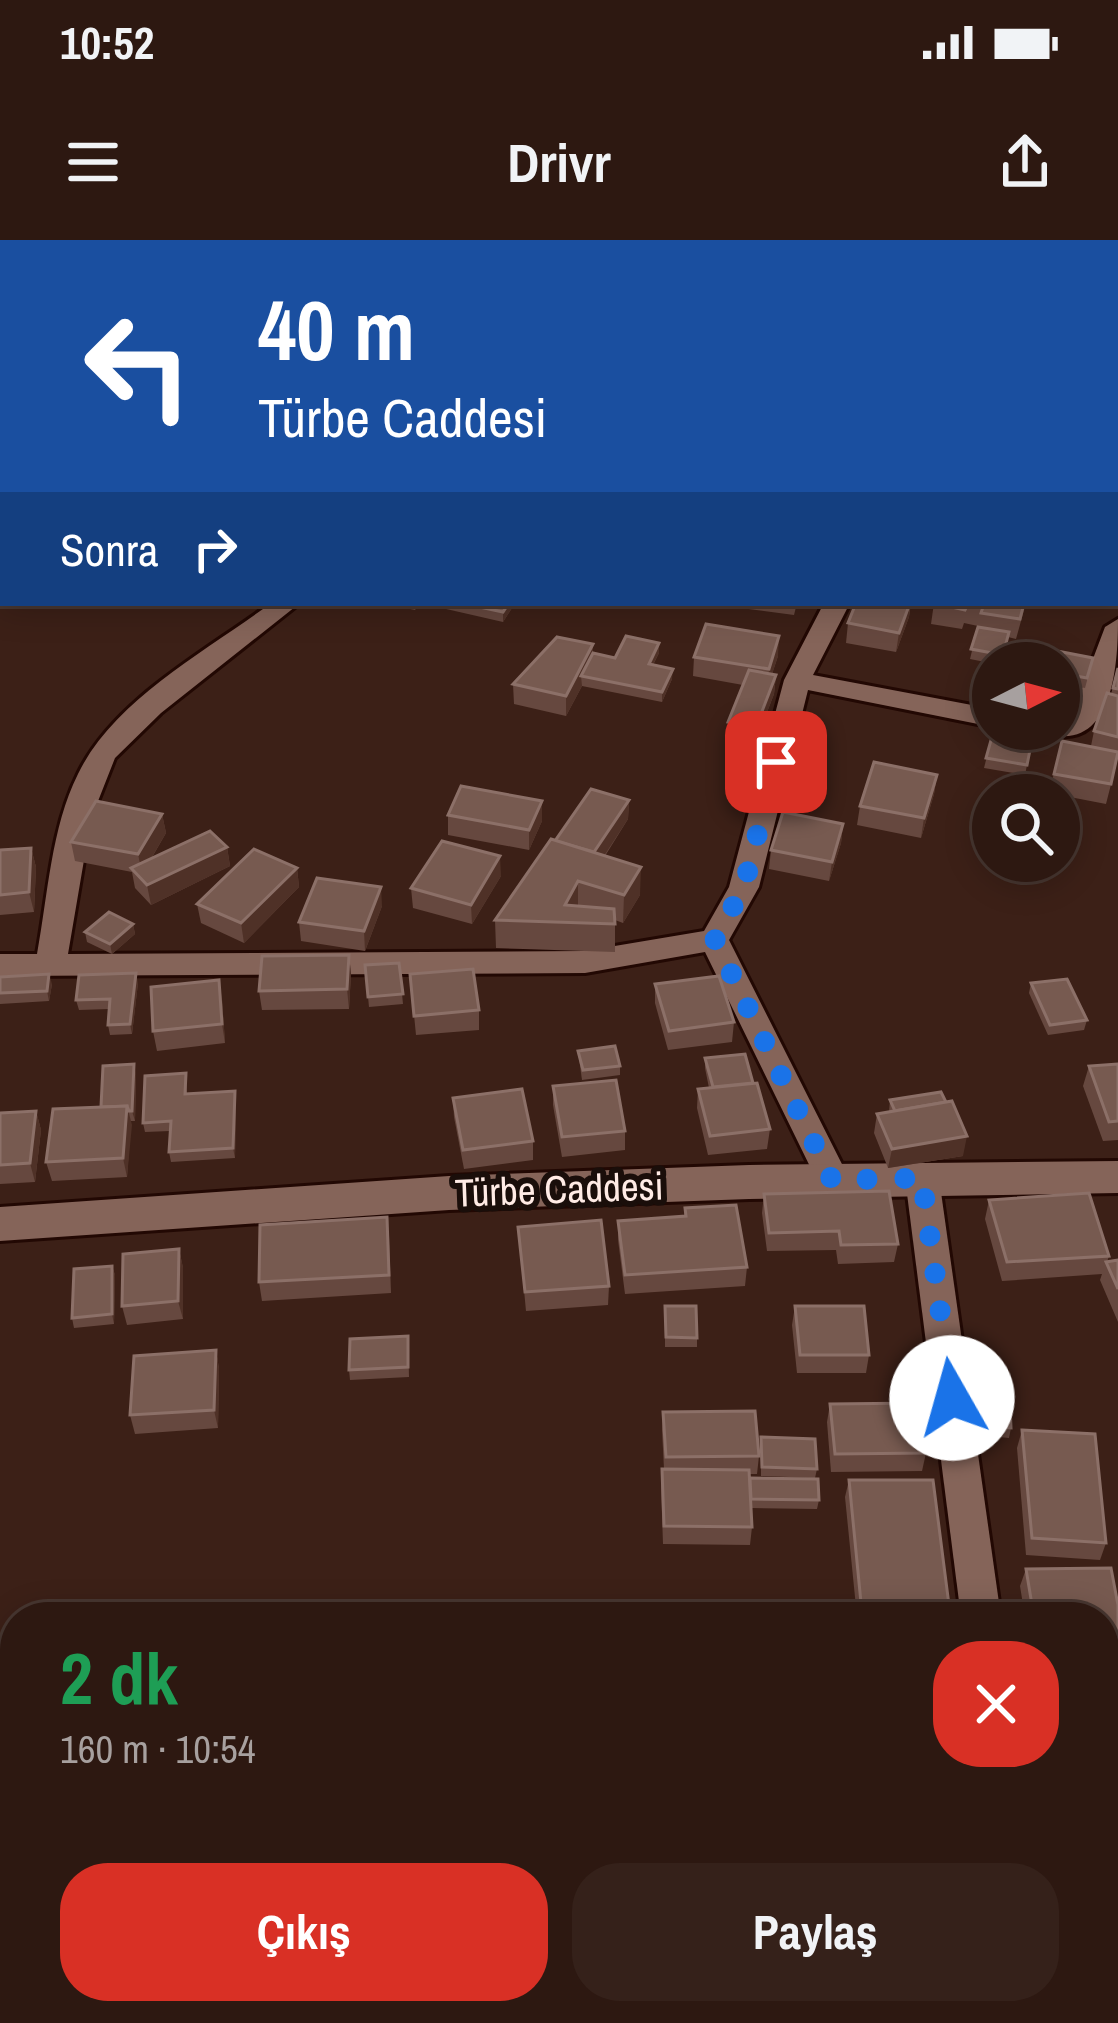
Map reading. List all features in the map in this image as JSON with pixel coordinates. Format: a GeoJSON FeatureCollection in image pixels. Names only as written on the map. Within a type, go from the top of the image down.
{"type":"FeatureCollection","features":[{"type":"Feature","properties":{"kind":"street"},"geometry":{"type":"LineString","coordinates":[[51,964],[78,817],[94,769],[128,728],[283,606]]}},
{"type":"Feature","properties":{"kind":"street"},"geometry":{"type":"LineString","coordinates":[[715,940],[744,886],[797,680],[835,606]]}},
{"type":"Feature","properties":{"kind":"street"},"geometry":{"type":"LineString","coordinates":[[1080,724],[1100,686],[1118,627]]}},
{"type":"Feature","properties":{"kind":"street"},"geometry":{"type":"LineString","coordinates":[[797,680],[972,714]]}},
{"type":"Feature","properties":{"kind":"street"},"geometry":{"type":"LineString","coordinates":[[0,965],[585,962],[715,940]]}},
{"type":"Feature","properties":{"kind":"street"},"geometry":{"type":"LineString","coordinates":[[715,940],[832,1180]]}},
{"type":"Feature","properties":{"kind":"street","name":"Türbe Caddesi"},"geometry":{"type":"LineString","coordinates":[[0,1224],[449,1193],[832,1180],[1118,1177]]}},
{"type":"Feature","properties":{"kind":"street"},"geometry":{"type":"LineString","coordinates":[[922,1178],[979,1602]]}},
{"type":"Feature","properties":{"kind":"building"},"geometry":{"type":"Polygon","coordinates":[[[475,606],[507,606],[503,612],[475,606]]]}},
{"type":"Feature","properties":{"kind":"building"},"geometry":{"type":"Polygon","coordinates":[[[855,606],[909,606],[899,633],[848,623],[855,606]]]}},
{"type":"Feature","properties":{"kind":"building"},"geometry":{"type":"Polygon","coordinates":[[[978,606],[1023,606],[1020,619],[981,613],[983,607],[978,606]]]}},
{"type":"Feature","properties":{"kind":"building"},"geometry":{"type":"Polygon","coordinates":[[[706,624],[779,636],[769,669],[694,657],[706,624]]]}},
{"type":"Feature","properties":{"kind":"building"},"geometry":{"type":"Polygon","coordinates":[[[978,627],[1009,632],[1006,642],[973,642],[978,627]]]}},
{"type":"Feature","properties":{"kind":"building"},"geometry":{"type":"Polygon","coordinates":[[[626,636],[659,643],[649,664],[673,669],[662,692],[581,676],[593,653],[615,658],[626,636]]]}},
{"type":"Feature","properties":{"kind":"building"},"geometry":{"type":"Polygon","coordinates":[[[557,637],[593,644],[566,696],[513,684],[557,637]]]}},
{"type":"Feature","properties":{"kind":"building"},"geometry":{"type":"Polygon","coordinates":[[[1080,655],[1093,658],[1087,678],[1080,677],[1080,655]]]}},
{"type":"Feature","properties":{"kind":"building"},"geometry":{"type":"Polygon","coordinates":[[[749,670],[776,675],[756,727],[728,722],[749,670]]]}},
{"type":"Feature","properties":{"kind":"building"},"geometry":{"type":"Polygon","coordinates":[[[1107,693],[1118,696],[1118,737],[1094,731],[1107,693]]]}},
{"type":"Feature","properties":{"kind":"building"},"geometry":{"type":"Polygon","coordinates":[[[1080,745],[1118,752],[1111,784],[1080,779],[1080,774],[1054,774],[1060,750],[1080,750],[1080,745]]]}},
{"type":"Feature","properties":{"kind":"building"},"geometry":{"type":"Polygon","coordinates":[[[988,750],[1030,750],[1027,765],[986,758],[988,750]]]}},
{"type":"Feature","properties":{"kind":"building"},"geometry":{"type":"Polygon","coordinates":[[[874,762],[937,775],[924,818],[860,806],[874,762]]]}},
{"type":"Feature","properties":{"kind":"building"},"geometry":{"type":"Polygon","coordinates":[[[461,786],[542,801],[529,830],[448,815],[461,786]]]}},
{"type":"Feature","properties":{"kind":"building"},"geometry":{"type":"Polygon","coordinates":[[[591,789],[629,800],[594,852],[555,841],[591,789]]]}},
{"type":"Feature","properties":{"kind":"building"},"geometry":{"type":"Polygon","coordinates":[[[96,801],[162,814],[138,854],[71,842],[96,801]]]}},
{"type":"Feature","properties":{"kind":"building"},"geometry":{"type":"Polygon","coordinates":[[[783,812],[843,824],[832,862],[771,850],[783,812]]]}},
{"type":"Feature","properties":{"kind":"building"},"geometry":{"type":"Polygon","coordinates":[[[210,831],[227,847],[147,885],[131,868],[210,831]]]}},
{"type":"Feature","properties":{"kind":"building"},"geometry":{"type":"Polygon","coordinates":[[[551,839],[641,867],[624,895],[578,881],[565,905],[614,909],[615,924],[495,920],[551,839]]]}},
{"type":"Feature","properties":{"kind":"building"},"geometry":{"type":"Polygon","coordinates":[[[442,841],[500,856],[471,905],[411,888],[442,841]]]}},
{"type":"Feature","properties":{"kind":"building"},"geometry":{"type":"Polygon","coordinates":[[[31,848],[29,892],[0,895],[0,850],[31,848]]]}},
{"type":"Feature","properties":{"kind":"building"},"geometry":{"type":"Polygon","coordinates":[[[254,849],[297,868],[241,923],[197,904],[254,849]]]}},
{"type":"Feature","properties":{"kind":"building"},"geometry":{"type":"Polygon","coordinates":[[[317,878],[381,887],[364,931],[299,922],[317,878]]]}},
{"type":"Feature","properties":{"kind":"building"},"geometry":{"type":"Polygon","coordinates":[[[109,912],[133,924],[110,944],[85,932],[109,912]]]}},
{"type":"Feature","properties":{"kind":"building"},"geometry":{"type":"Polygon","coordinates":[[[349,955],[347,989],[259,991],[262,956],[349,955]]]}},
{"type":"Feature","properties":{"kind":"building"},"geometry":{"type":"Polygon","coordinates":[[[399,963],[403,994],[368,997],[365,965],[399,963]]]}},
{"type":"Feature","properties":{"kind":"building"},"geometry":{"type":"Polygon","coordinates":[[[473,969],[479,1010],[414,1016],[410,974],[473,969]]]}},
{"type":"Feature","properties":{"kind":"building"},"geometry":{"type":"Polygon","coordinates":[[[136,973],[130,1024],[108,1025],[110,999],[76,1000],[79,975],[136,973]]]}},
{"type":"Feature","properties":{"kind":"building"},"geometry":{"type":"Polygon","coordinates":[[[49,974],[47,991],[0,993],[0,977],[49,974]]]}},
{"type":"Feature","properties":{"kind":"building"},"geometry":{"type":"Polygon","coordinates":[[[719,976],[734,1022],[669,1031],[655,984],[719,976]]]}},
{"type":"Feature","properties":{"kind":"building"},"geometry":{"type":"Polygon","coordinates":[[[1067,979],[1087,1020],[1050,1025],[1031,983],[1067,979]]]}},
{"type":"Feature","properties":{"kind":"building"},"geometry":{"type":"Polygon","coordinates":[[[219,980],[222,1024],[153,1031],[151,987],[219,980]]]}},
{"type":"Feature","properties":{"kind":"building"},"geometry":{"type":"Polygon","coordinates":[[[615,1046],[620,1066],[583,1070],[578,1051],[615,1046]]]}},
{"type":"Feature","properties":{"kind":"building"},"geometry":{"type":"Polygon","coordinates":[[[745,1054],[753,1083],[713,1087],[705,1058],[745,1054]]]}},
{"type":"Feature","properties":{"kind":"building"},"geometry":{"type":"Polygon","coordinates":[[[134,1064],[132,1111],[127,1106],[101,1107],[103,1066],[134,1064]]]}},
{"type":"Feature","properties":{"kind":"building"},"geometry":{"type":"Polygon","coordinates":[[[1118,1064],[1118,1121],[1109,1122],[1089,1066],[1118,1064]]]}},
{"type":"Feature","properties":{"kind":"building"},"geometry":{"type":"Polygon","coordinates":[[[186,1073],[185,1094],[235,1091],[233,1148],[169,1152],[171,1121],[143,1123],[145,1076],[186,1073]]]}},
{"type":"Feature","properties":{"kind":"building"},"geometry":{"type":"Polygon","coordinates":[[[616,1080],[625,1131],[562,1137],[553,1086],[616,1080]]]}},
{"type":"Feature","properties":{"kind":"building"},"geometry":{"type":"Polygon","coordinates":[[[757,1083],[770,1129],[710,1136],[698,1089],[757,1083]]]}},
{"type":"Feature","properties":{"kind":"building"},"geometry":{"type":"Polygon","coordinates":[[[522,1089],[533,1141],[463,1150],[453,1098],[522,1089]]]}},
{"type":"Feature","properties":{"kind":"building"},"geometry":{"type":"Polygon","coordinates":[[[941,1092],[946,1102],[895,1111],[890,1100],[941,1092]]]}},
{"type":"Feature","properties":{"kind":"building"},"geometry":{"type":"Polygon","coordinates":[[[952,1101],[967,1136],[892,1149],[877,1114],[952,1101]]]}},
{"type":"Feature","properties":{"kind":"building"},"geometry":{"type":"Polygon","coordinates":[[[127,1106],[123,1158],[46,1162],[53,1109],[127,1106]]]}},
{"type":"Feature","properties":{"kind":"building"},"geometry":{"type":"Polygon","coordinates":[[[36,1111],[30,1163],[0,1165],[0,1113],[36,1111]]]}},
{"type":"Feature","properties":{"kind":"building"},"geometry":{"type":"Polygon","coordinates":[[[889,1191],[898,1244],[841,1245],[839,1231],[769,1233],[764,1194],[889,1191]]]}},
{"type":"Feature","properties":{"kind":"building"},"geometry":{"type":"Polygon","coordinates":[[[1089,1193],[1109,1256],[1007,1262],[989,1200],[1089,1193]]]}},
{"type":"Feature","properties":{"kind":"building"},"geometry":{"type":"Polygon","coordinates":[[[736,1205],[747,1267],[625,1275],[618,1221],[686,1216],[685,1208],[736,1205]]]}},
{"type":"Feature","properties":{"kind":"building"},"geometry":{"type":"Polygon","coordinates":[[[387,1217],[389,1275],[259,1282],[260,1225],[387,1217]]]}},
{"type":"Feature","properties":{"kind":"building"},"geometry":{"type":"Polygon","coordinates":[[[601,1220],[609,1286],[525,1292],[518,1227],[601,1220]]]}},
{"type":"Feature","properties":{"kind":"building"},"geometry":{"type":"Polygon","coordinates":[[[179,1249],[178,1301],[122,1306],[123,1254],[179,1249]]]}},
{"type":"Feature","properties":{"kind":"building"},"geometry":{"type":"Polygon","coordinates":[[[1118,1260],[1118,1289],[1106,1262],[1118,1260]]]}},
{"type":"Feature","properties":{"kind":"building"},"geometry":{"type":"Polygon","coordinates":[[[112,1266],[112,1314],[72,1318],[74,1269],[112,1266]]]}},
{"type":"Feature","properties":{"kind":"building"},"geometry":{"type":"Polygon","coordinates":[[[665,1306],[696,1306],[697,1338],[666,1337],[665,1306]]]}},
{"type":"Feature","properties":{"kind":"building"},"geometry":{"type":"Polygon","coordinates":[[[795,1306],[864,1306],[869,1355],[800,1355],[795,1306]]]}},
{"type":"Feature","properties":{"kind":"building"},"geometry":{"type":"Polygon","coordinates":[[[408,1336],[408,1367],[349,1370],[350,1339],[408,1336]]]}},
{"type":"Feature","properties":{"kind":"building"},"geometry":{"type":"Polygon","coordinates":[[[216,1350],[214,1410],[130,1415],[134,1356],[216,1350]]]}},
{"type":"Feature","properties":{"kind":"building"},"geometry":{"type":"Polygon","coordinates":[[[979,1401],[1010,1403],[1011,1428],[981,1426],[979,1401]]]}},
{"type":"Feature","properties":{"kind":"building"},"geometry":{"type":"Polygon","coordinates":[[[920,1403],[926,1453],[835,1454],[830,1404],[920,1403]]]}},
{"type":"Feature","properties":{"kind":"building"},"geometry":{"type":"Polygon","coordinates":[[[755,1411],[759,1456],[666,1457],[663,1412],[755,1411]]]}},
{"type":"Feature","properties":{"kind":"building"},"geometry":{"type":"Polygon","coordinates":[[[1022,1430],[1095,1434],[1106,1543],[1032,1538],[1022,1430]]]}},
{"type":"Feature","properties":{"kind":"building"},"geometry":{"type":"Polygon","coordinates":[[[761,1437],[815,1439],[817,1469],[762,1467],[761,1437]]]}},
{"type":"Feature","properties":{"kind":"building"},"geometry":{"type":"Polygon","coordinates":[[[662,1469],[749,1470],[752,1527],[664,1526],[662,1469]]]}},
{"type":"Feature","properties":{"kind":"building"},"geometry":{"type":"Polygon","coordinates":[[[750,1478],[818,1479],[819,1500],[751,1499],[750,1478]]]}},
{"type":"Feature","properties":{"kind":"building"},"geometry":{"type":"Polygon","coordinates":[[[849,1480],[933,1480],[949,1602],[861,1602],[849,1480]]]}},
{"type":"Feature","properties":{"kind":"building"},"geometry":{"type":"Polygon","coordinates":[[[1111,1568],[1117,1602],[1032,1602],[1026,1569],[1111,1568]]]}},
{"type":"Feature","properties":{"kind":"route"},"geometry":{"type":"LineString","coordinates":[[776,762],[744,886],[715,940],[832,1180],[922,1178],[952,1398]]}}]}
